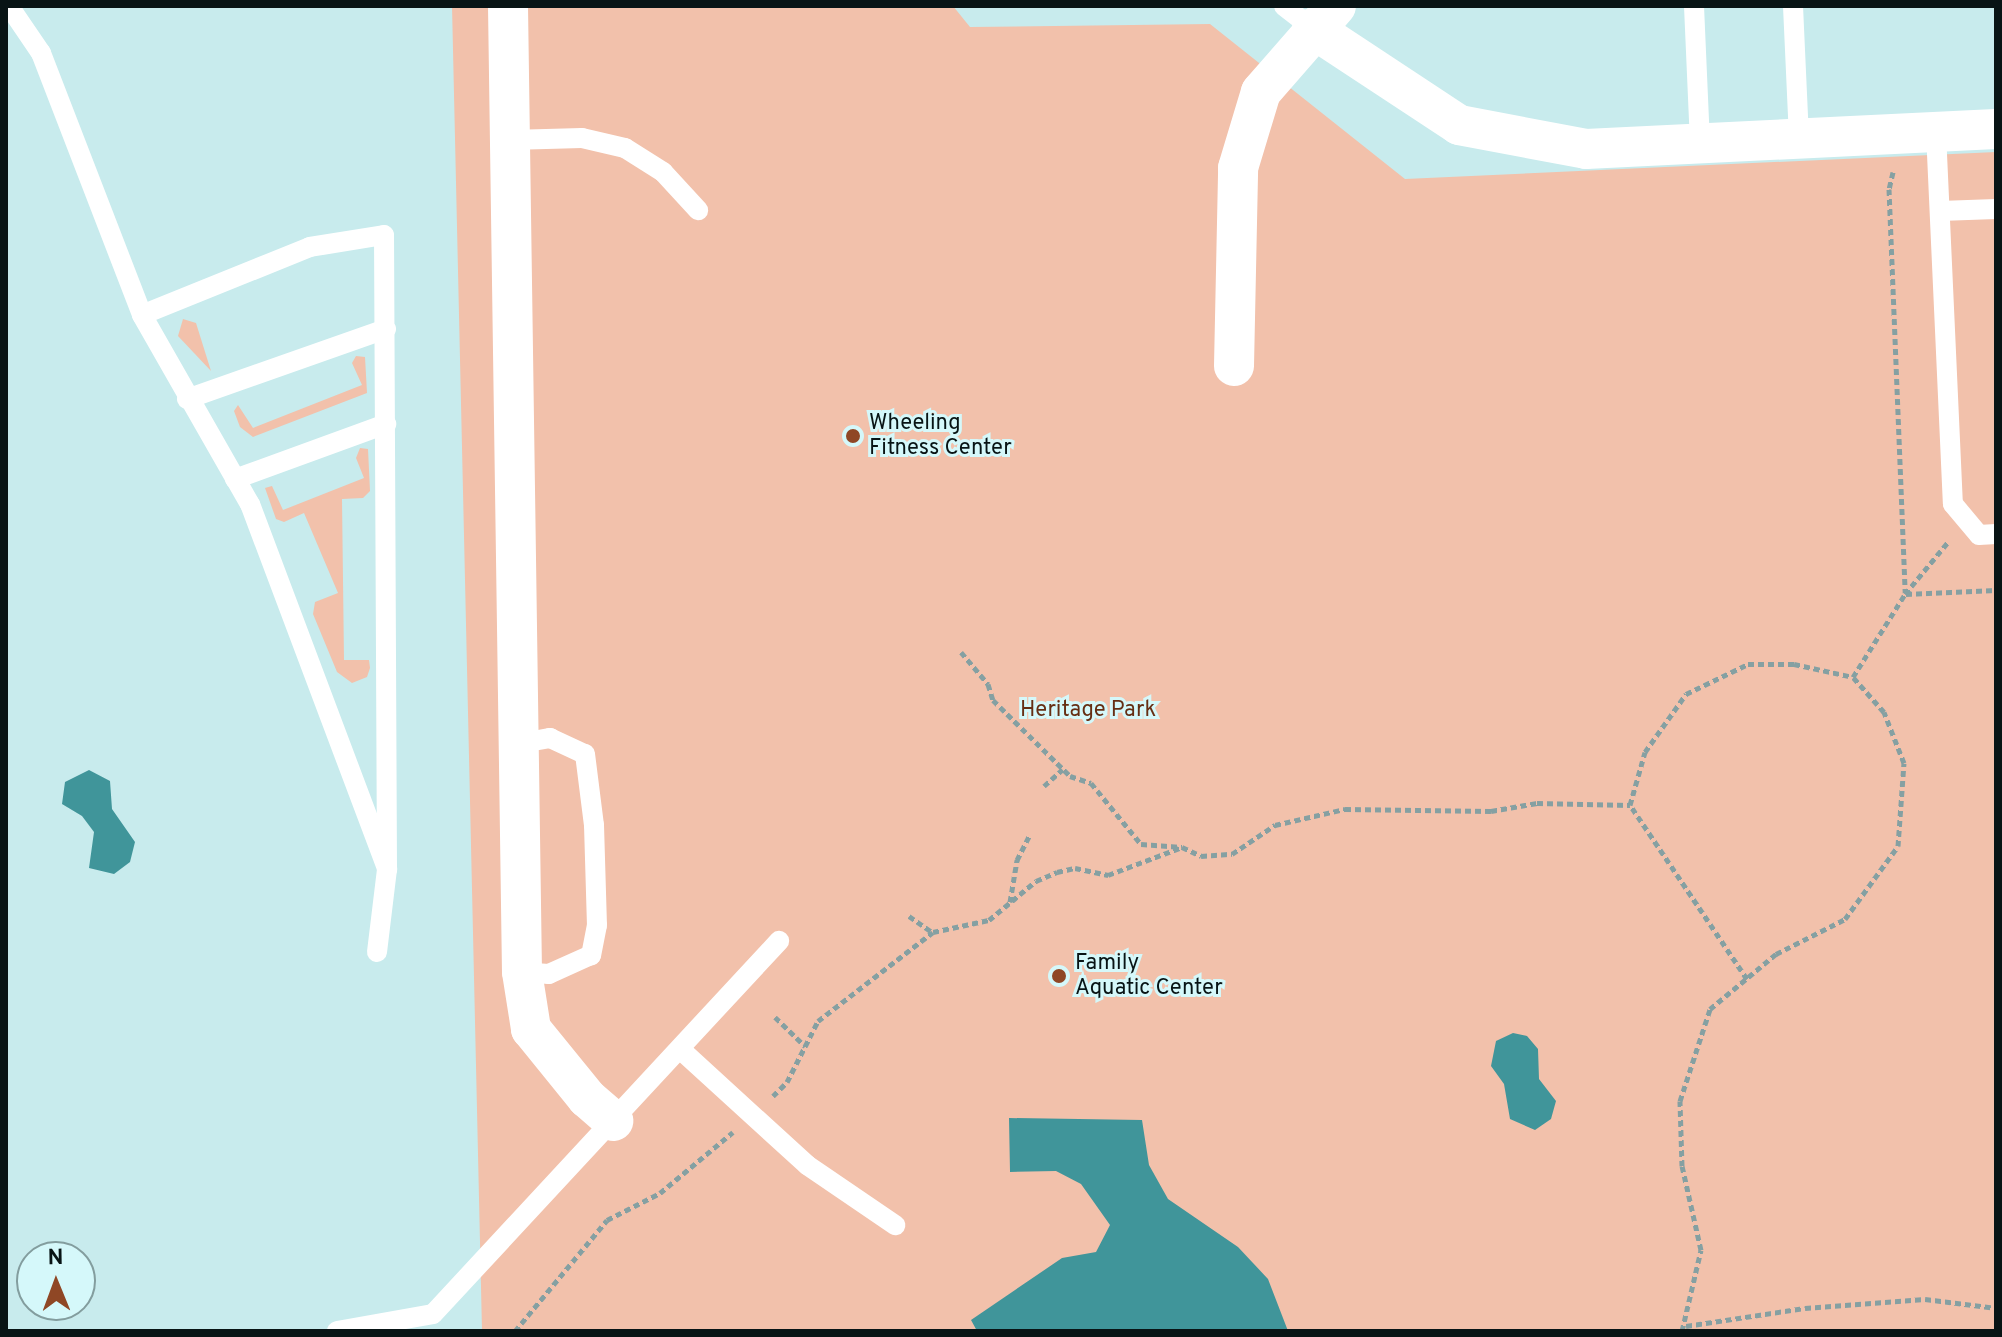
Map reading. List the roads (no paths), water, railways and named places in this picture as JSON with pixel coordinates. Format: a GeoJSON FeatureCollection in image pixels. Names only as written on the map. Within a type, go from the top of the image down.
{"type":"FeatureCollection","features":[{"type":"Feature","properties":{"kind":"street"},"geometry":{"type":"LineString","coordinates":[[508,6],[516,744],[522,972],[531,1029],[587,1098],[613,1121]]}},
{"type":"Feature","properties":{"kind":"street"},"geometry":{"type":"LineString","coordinates":[[1234,366],[1238,168],[1261,92],[1310,13],[1459,125],[1586,149],[1996,129]]}},
{"type":"Feature","properties":{"kind":"lane"},"geometry":{"type":"LineString","coordinates":[[1694,6],[1700,143]]}},
{"type":"Feature","properties":{"kind":"lane"},"geometry":{"type":"LineString","coordinates":[[1793,6],[1799,138]]}},
{"type":"Feature","properties":{"kind":"lane"},"geometry":{"type":"LineString","coordinates":[[13,8],[41,53],[142,315],[187,399],[250,504],[387,869]]}},
{"type":"Feature","properties":{"kind":"lane"},"geometry":{"type":"LineString","coordinates":[[1936,132],[1953,504],[1979,535],[1996,534]]}},
{"type":"Feature","properties":{"kind":"lane"},"geometry":{"type":"LineString","coordinates":[[510,140],[582,138],[625,148],[663,172],[698,210]]}},
{"type":"Feature","properties":{"kind":"lane"},"geometry":{"type":"LineString","coordinates":[[1940,211],[1996,209]]}},
{"type":"Feature","properties":{"kind":"lane"},"geometry":{"type":"LineString","coordinates":[[142,315],[310,247],[384,235],[387,869],[377,952]]}},
{"type":"Feature","properties":{"kind":"lane"},"geometry":{"type":"LineString","coordinates":[[187,399],[386,329]]}},
{"type":"Feature","properties":{"kind":"lane"},"geometry":{"type":"LineString","coordinates":[[235,479],[386,424]]}},
{"type":"Feature","properties":{"kind":"lane"},"geometry":{"type":"LineString","coordinates":[[516,744],[550,738],[585,754],[594,825],[597,925],[591,955],[549,974],[522,972]]}},
{"type":"Feature","properties":{"kind":"lane"},"geometry":{"type":"LineString","coordinates":[[337,1331],[433,1314],[779,941]]}},
{"type":"Feature","properties":{"kind":"lane"},"geometry":{"type":"LineString","coordinates":[[680,1049],[807,1165],[895,1225]]}},
{"type":"Feature","properties":{"kind":"water"},"geometry":{"type":"Polygon","coordinates":[[[89,770],[110,781],[112,809],[135,842],[130,862],[114,874],[89,868],[94,832],[82,816],[62,804],[65,782],[89,770]]]}},
{"type":"Feature","properties":{"kind":"water"},"geometry":{"type":"Polygon","coordinates":[[[1513,1033],[1527,1036],[1538,1049],[1539,1079],[1556,1101],[1551,1119],[1535,1130],[1510,1119],[1504,1084],[1491,1066],[1496,1041],[1513,1033]]]}},
{"type":"Feature","properties":{"kind":"water"},"geometry":{"type":"Polygon","coordinates":[[[1009,1118],[1142,1120],[1149,1165],[1168,1199],[1238,1247],[1268,1279],[1288,1331],[977,1331],[971,1320],[1062,1258],[1096,1252],[1110,1225],[1081,1184],[1056,1171],[1010,1172],[1009,1118]]]}},
{"type":"Feature","properties":{"kind":"place","name":"Wheeling Fitness Center"},"geometry":{"type":"Point","coordinates":[853,436]}},
{"type":"Feature","properties":{"kind":"place","name":"Family Aquatic Center"},"geometry":{"type":"Point","coordinates":[1059,976]}},
{"type":"Feature","properties":{"kind":"park label","name":"Heritage Park"},"geometry":{"type":"Point","coordinates":[1088,711]}}]}
